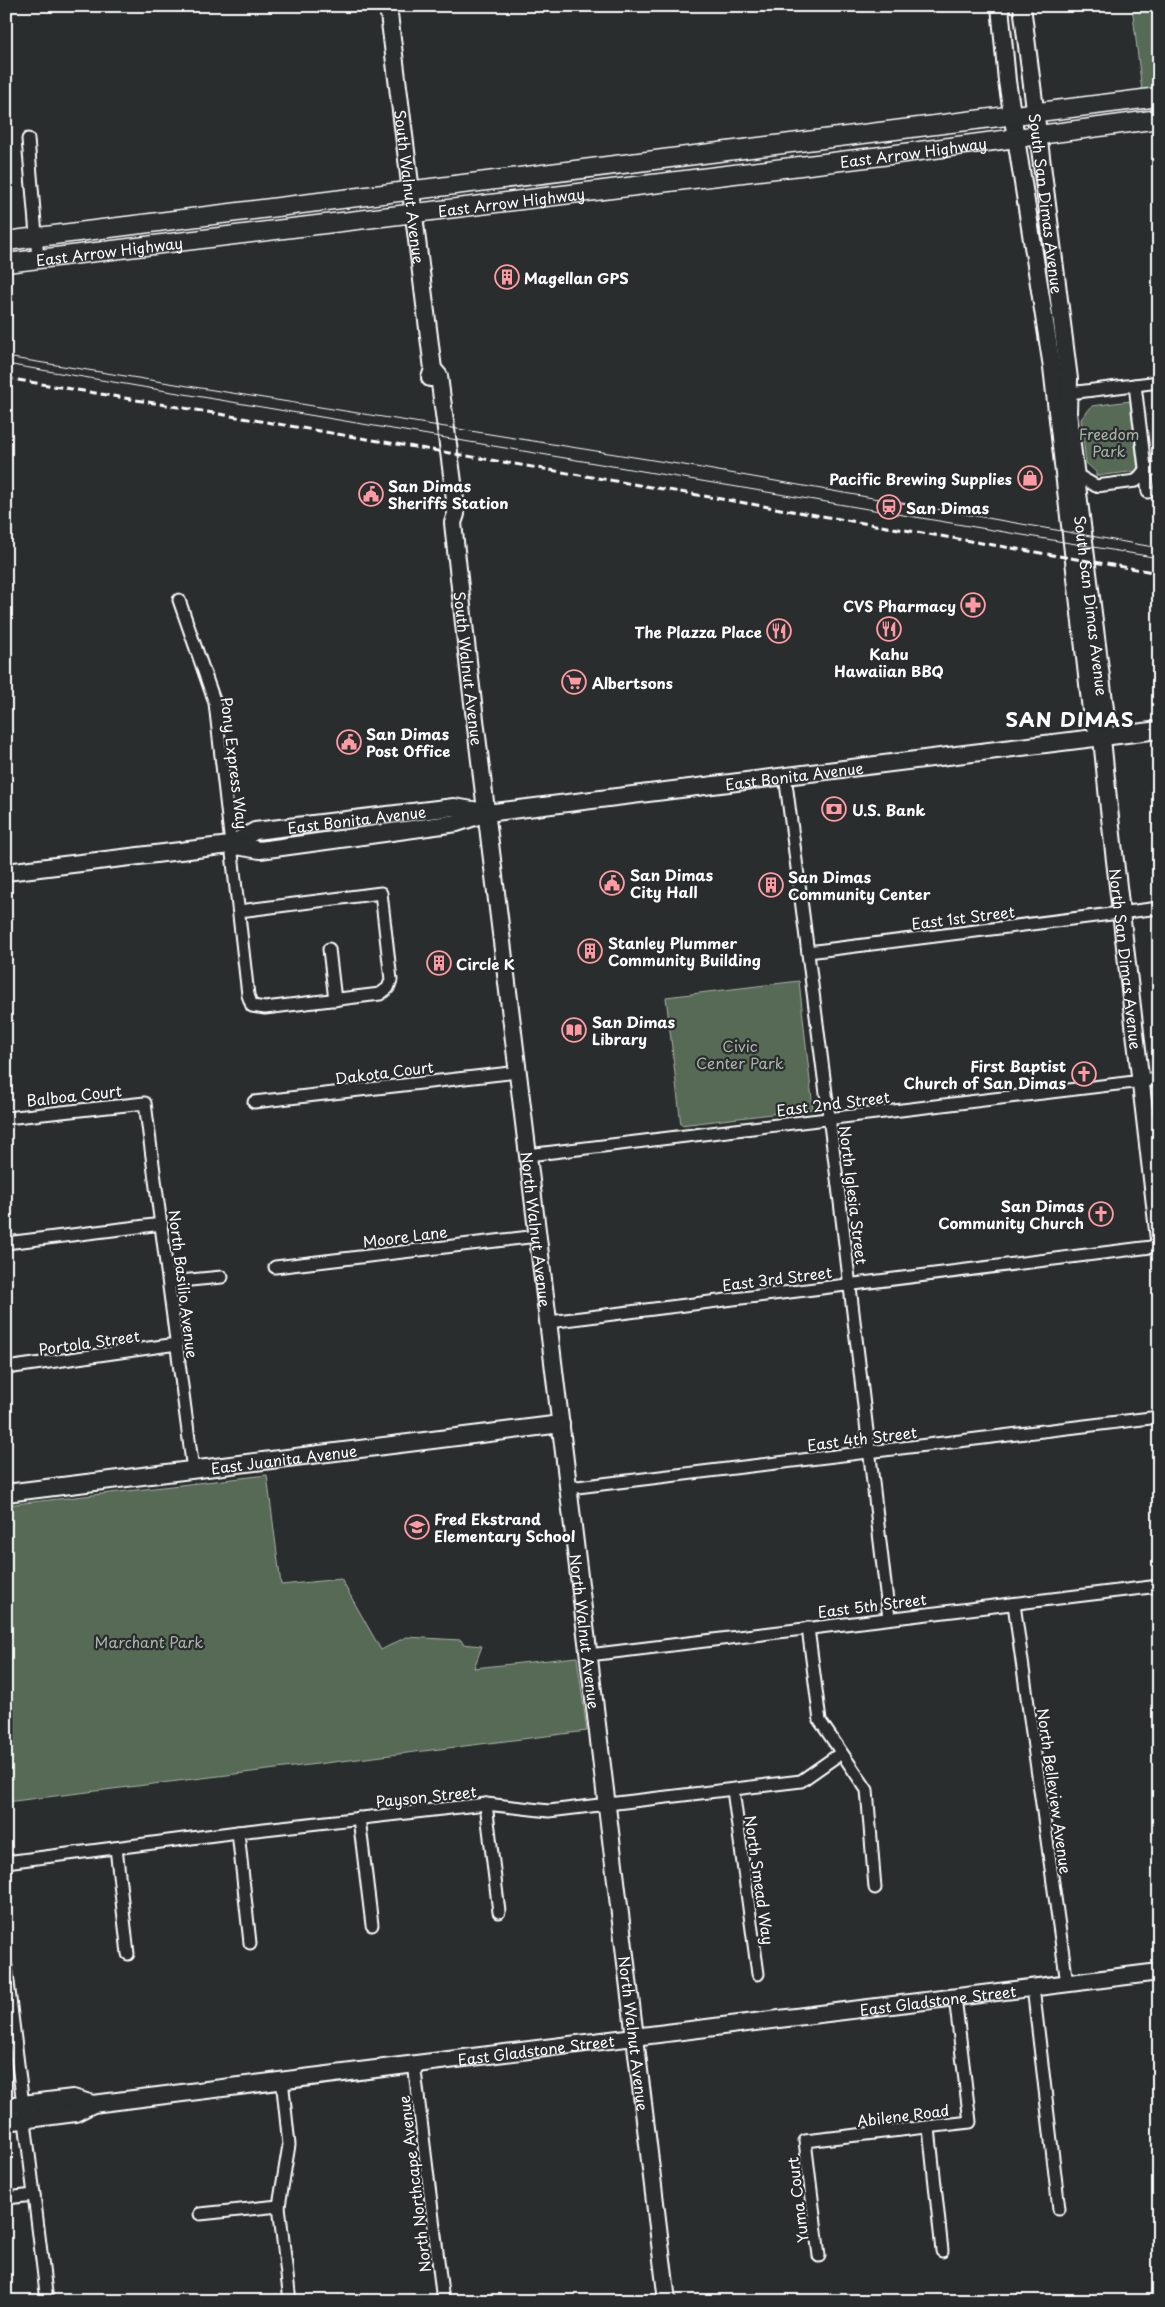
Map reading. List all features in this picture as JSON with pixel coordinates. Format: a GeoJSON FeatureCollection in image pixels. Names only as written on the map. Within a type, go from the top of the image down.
{"type":"FeatureCollection","features":[{"type":"Feature","properties":{"kind":"main road","name":"East Arrow Highway"},"geometry":{"type":"LineString","coordinates":[[6,240],[1159,97]]}},
{"type":"Feature","properties":{"kind":"main road","name":"East Arrow Highway"},"geometry":{"type":"LineString","coordinates":[[6,263],[413,215],[502,201],[882,156],[1159,119]]}},
{"type":"Feature","properties":{"kind":"street","name":"South Walnut Avenue"},"geometry":{"type":"LineString","coordinates":[[388,6],[409,191],[433,369],[430,378],[446,515],[453,523],[487,813]]}},
{"type":"Feature","properties":{"kind":"street","name":"South San Dimas Avenue"},"geometry":{"type":"LineString","coordinates":[[1000,6],[1012,115],[1052,367],[1068,413],[1106,717],[1102,738]]}},
{"type":"Feature","properties":{"kind":"street","name":"South San Dimas Avenue"},"geometry":{"type":"LineString","coordinates":[[1022,6],[1069,379],[1062,394],[1092,719],[1102,738]]}},
{"type":"Feature","properties":{"kind":"street"},"geometry":{"type":"LineString","coordinates":[[28,139],[38,259]]}},
{"type":"Feature","properties":{"kind":"street"},"geometry":{"type":"LineString","coordinates":[[1062,394],[1159,382]]}},
{"type":"Feature","properties":{"kind":"street"},"geometry":{"type":"LineString","coordinates":[[1135,385],[1148,492]]}},
{"type":"Feature","properties":{"kind":"street"},"geometry":{"type":"LineString","coordinates":[[1076,475],[1096,486],[1136,480],[1145,470],[1159,468]]}},
{"type":"Feature","properties":{"kind":"street","name":"Pony Express Way"},"geometry":{"type":"LineString","coordinates":[[179,600],[215,702],[248,995],[252,1006],[265,1008],[335,1000]]}},
{"type":"Feature","properties":{"kind":"street","name":"East Bonita Avenue"},"geometry":{"type":"LineString","coordinates":[[6,872],[230,845],[260,850],[456,823],[487,813],[1159,730]]}},
{"type":"Feature","properties":{"kind":"street","name":"North San Dimas Avenue"},"geometry":{"type":"LineString","coordinates":[[1102,738],[1159,1239]]}},
{"type":"Feature","properties":{"kind":"street","name":"North Iglesia Street"},"geometry":{"type":"LineString","coordinates":[[785,776],[850,1284],[889,1618]]}},
{"type":"Feature","properties":{"kind":"street","name":"North Walnut Avenue"},"geometry":{"type":"LineString","coordinates":[[487,813],[667,2301]]}},
{"type":"Feature","properties":{"kind":"street"},"geometry":{"type":"LineString","coordinates":[[239,910],[381,892],[391,980],[388,988],[380,994],[335,1000],[329,949]]}},
{"type":"Feature","properties":{"kind":"street","name":"East 1st Street"},"geometry":{"type":"LineString","coordinates":[[808,952],[1159,908]]}},
{"type":"Feature","properties":{"kind":"street","name":"Dakota Court"},"geometry":{"type":"LineString","coordinates":[[254,1102],[518,1072]]}},
{"type":"Feature","properties":{"kind":"street","name":"East 2nd Street"},"geometry":{"type":"LineString","coordinates":[[528,1155],[1159,1079]]}},
{"type":"Feature","properties":{"kind":"street","name":"Balboa Court"},"geometry":{"type":"LineString","coordinates":[[6,1118],[145,1102]]}},
{"type":"Feature","properties":{"kind":"street","name":"North Basilio Avenue"},"geometry":{"type":"LineString","coordinates":[[145,1102],[192,1470]]}},
{"type":"Feature","properties":{"kind":"street"},"geometry":{"type":"LineString","coordinates":[[6,1243],[162,1224]]}},
{"type":"Feature","properties":{"kind":"street","name":"Moore Lane"},"geometry":{"type":"LineString","coordinates":[[275,1266],[538,1236]]}},
{"type":"Feature","properties":{"kind":"street","name":"East 3rd Street"},"geometry":{"type":"LineString","coordinates":[[549,1322],[1159,1246]]}},
{"type":"Feature","properties":{"kind":"street"},"geometry":{"type":"LineString","coordinates":[[169,1282],[222,1277]]}},
{"type":"Feature","properties":{"kind":"street","name":"Portola Street"},"geometry":{"type":"LineString","coordinates":[[6,1368],[177,1344]]}},
{"type":"Feature","properties":{"kind":"street","name":"East 4th Street"},"geometry":{"type":"LineString","coordinates":[[569,1488],[1159,1417]]}},
{"type":"Feature","properties":{"kind":"street","name":"East Juanita Avenue"},"geometry":{"type":"LineString","coordinates":[[6,1493],[561,1424]]}},
{"type":"Feature","properties":{"kind":"street","name":"East 5th Street"},"geometry":{"type":"LineString","coordinates":[[589,1655],[1159,1586]]}},
{"type":"Feature","properties":{"kind":"street","name":"North Belleview Avenue"},"geometry":{"type":"LineString","coordinates":[[1014,1604],[1067,1983]]}},
{"type":"Feature","properties":{"kind":"street"},"geometry":{"type":"LineString","coordinates":[[808,1628],[820,1721],[867,1790],[875,1888]]}},
{"type":"Feature","properties":{"kind":"street","name":"Payson Street"},"geometry":{"type":"LineString","coordinates":[[6,1862],[238,1832],[486,1804],[549,1811],[733,1790],[801,1781],[841,1753]]}},
{"type":"Feature","properties":{"kind":"street","name":"North Smead Way"},"geometry":{"type":"LineString","coordinates":[[733,1790],[758,1974]]}},
{"type":"Feature","properties":{"kind":"street"},"geometry":{"type":"LineString","coordinates":[[486,1804],[499,1912]]}},
{"type":"Feature","properties":{"kind":"street"},"geometry":{"type":"LineString","coordinates":[[359,1818],[372,1925]]}},
{"type":"Feature","properties":{"kind":"street"},"geometry":{"type":"LineString","coordinates":[[238,1832],[250,1942]]}},
{"type":"Feature","properties":{"kind":"street"},"geometry":{"type":"LineString","coordinates":[[116,1848],[128,1954]]}},
{"type":"Feature","properties":{"kind":"street"},"geometry":{"type":"LineString","coordinates":[[6,1966],[47,2301]]}},
{"type":"Feature","properties":{"kind":"street","name":"East Gladstone Street"},"geometry":{"type":"LineString","coordinates":[[6,2106],[24,2112],[76,2113],[93,2104],[282,2079],[1159,1972]]}},
{"type":"Feature","properties":{"kind":"street"},"geometry":{"type":"LineString","coordinates":[[1033,1987],[1059,2209]]}},
{"type":"Feature","properties":{"kind":"street","name":"Abilene Road"},"geometry":{"type":"LineString","coordinates":[[805,2141],[970,2122],[955,1997]]}},
{"type":"Feature","properties":{"kind":"street","name":"North Northcape Avenue"},"geometry":{"type":"LineString","coordinates":[[414,2063],[443,2301]]}},
{"type":"Feature","properties":{"kind":"street"},"geometry":{"type":"LineString","coordinates":[[282,2079],[289,2145],[279,2206],[290,2301]]}},
{"type":"Feature","properties":{"kind":"street","name":"East Gladstone Street"},"geometry":{"type":"LineString","coordinates":[[6,2122],[24,2112]]}},
{"type":"Feature","properties":{"kind":"street"},"geometry":{"type":"LineString","coordinates":[[929,2128],[942,2250]]}},
{"type":"Feature","properties":{"kind":"street","name":"Yuma Court"},"geometry":{"type":"LineString","coordinates":[[805,2141],[819,2256]]}},
{"type":"Feature","properties":{"kind":"street"},"geometry":{"type":"LineString","coordinates":[[6,2198],[34,2195]]}},
{"type":"Feature","properties":{"kind":"street"},"geometry":{"type":"LineString","coordinates":[[200,2214],[279,2206]]}},
{"type":"Feature","properties":{"kind":"green space"},"geometry":{"type":"Polygon","coordinates":[[[1132,6],[1159,6],[1159,88],[1142,91],[1132,6]]]}},
{"type":"Feature","properties":{"kind":"green space","name":"Freedom Park"},"geometry":{"type":"Polygon","coordinates":[[[1130,401],[1138,471],[1096,476],[1096,472],[1086,463],[1081,419],[1092,406],[1130,401]]]}},
{"type":"Feature","properties":{"kind":"green space","name":"Civic Center Park"},"geometry":{"type":"Polygon","coordinates":[[[799,981],[813,1109],[681,1125],[666,997],[799,981]]]}},
{"type":"Feature","properties":{"kind":"green space","name":"Marchant Park"},"geometry":{"type":"Polygon","coordinates":[[[267,1475],[281,1585],[341,1579],[381,1650],[406,1637],[461,1640],[463,1644],[482,1646],[474,1668],[577,1657],[587,1731],[6,1802],[6,1505],[267,1475]]]}},
{"type":"Feature","properties":{"kind":"tram line"},"geometry":{"type":"LineString","coordinates":[[6,357],[684,465],[1159,548]]}},
{"type":"Feature","properties":{"kind":"tram line"},"geometry":{"type":"LineString","coordinates":[[6,364],[1159,558]]}},
{"type":"Feature","properties":{"kind":"railway"},"geometry":{"type":"LineString","coordinates":[[6,378],[1159,573]]}},
{"type":"Feature","properties":{"kind":"place","name":"Magellan GPS"},"geometry":{"type":"Point","coordinates":[507,277]}},
{"type":"Feature","properties":{"kind":"place","name":"Pacific Brewing Supplies"},"geometry":{"type":"Point","coordinates":[1030,478]}},
{"type":"Feature","properties":{"kind":"place","name":"San Dimas Sheriffs Station"},"geometry":{"type":"Point","coordinates":[371,494]}},
{"type":"Feature","properties":{"kind":"place","name":"San Dimas"},"geometry":{"type":"Point","coordinates":[889,507]}},
{"type":"Feature","properties":{"kind":"place","name":"CVS Pharmacy"},"geometry":{"type":"Point","coordinates":[973,605]}},
{"type":"Feature","properties":{"kind":"place","name":"Kahu Hawaiian BBQ"},"geometry":{"type":"Point","coordinates":[889,629]}},
{"type":"Feature","properties":{"kind":"place","name":"The Plazza Place"},"geometry":{"type":"Point","coordinates":[779,631]}},
{"type":"Feature","properties":{"kind":"place","name":"Albertsons"},"geometry":{"type":"Point","coordinates":[574,682]}},
{"type":"Feature","properties":{"kind":"place","name":"San Dimas Post Office"},"geometry":{"type":"Point","coordinates":[349,742]}},
{"type":"Feature","properties":{"kind":"place","name":"U.S. Bank"},"geometry":{"type":"Point","coordinates":[834,809]}},
{"type":"Feature","properties":{"kind":"place","name":"San Dimas City Hall"},"geometry":{"type":"Point","coordinates":[612,883]}},
{"type":"Feature","properties":{"kind":"place","name":"San Dimas Community Center"},"geometry":{"type":"Point","coordinates":[771,885]}},
{"type":"Feature","properties":{"kind":"place","name":"Stanley Plummer Community Building"},"geometry":{"type":"Point","coordinates":[590,951]}},
{"type":"Feature","properties":{"kind":"place","name":"Circle K"},"geometry":{"type":"Point","coordinates":[439,963]}},
{"type":"Feature","properties":{"kind":"place","name":"San Dimas Library"},"geometry":{"type":"Point","coordinates":[574,1030]}},
{"type":"Feature","properties":{"kind":"place","name":"First Baptist Church of San Dimas"},"geometry":{"type":"Point","coordinates":[1084,1074]}},
{"type":"Feature","properties":{"kind":"place","name":"San Dimas Community Church"},"geometry":{"type":"Point","coordinates":[1101,1214]}},
{"type":"Feature","properties":{"kind":"place","name":"Fred Ekstrand Elementary School"},"geometry":{"type":"Point","coordinates":[417,1527]}},
{"type":"Feature","properties":{"kind":"district","name":"SAN DIMAS"},"geometry":{"type":"Point","coordinates":[1070,719]}}]}
